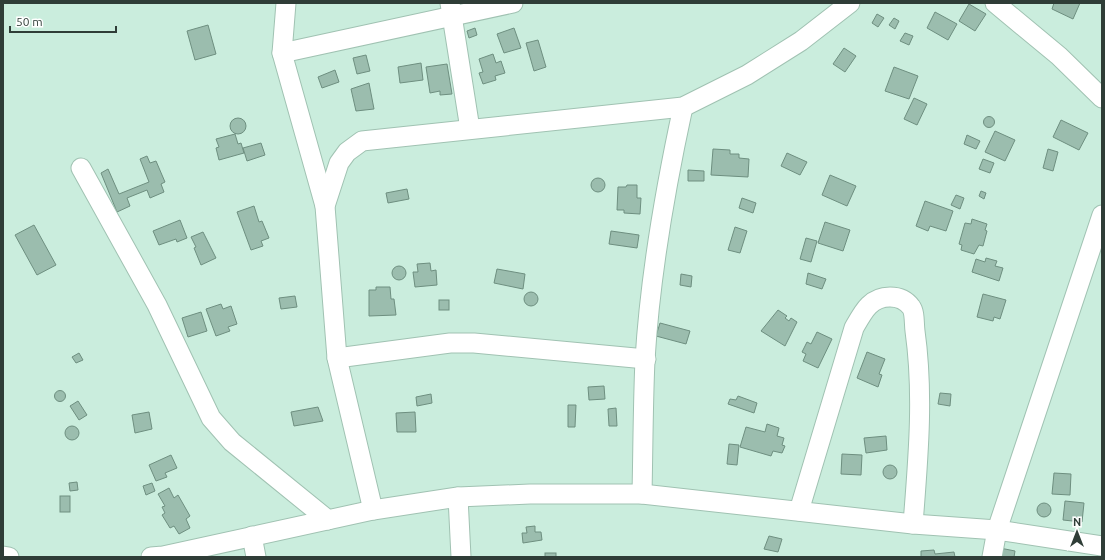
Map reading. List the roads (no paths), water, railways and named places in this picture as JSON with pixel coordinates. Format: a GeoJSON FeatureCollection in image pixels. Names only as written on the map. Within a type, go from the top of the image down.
{"type":"FeatureCollection","features":[{"type":"Feature","properties":{"kind":"street"},"geometry":{"type":"LineString","coordinates":[[286,3],[282,53],[325,206],[337,358],[373,510]]}},
{"type":"Feature","properties":{"kind":"street"},"geometry":{"type":"LineString","coordinates":[[282,53],[451,10],[513,3]]}},
{"type":"Feature","properties":{"kind":"street"},"geometry":{"type":"LineString","coordinates":[[325,206],[339,163],[347,152],[362,141],[683,107],[747,75],[801,41],[850,3]]}},
{"type":"Feature","properties":{"kind":"street"},"geometry":{"type":"LineString","coordinates":[[995,3],[1058,56],[1102,98]]}},
{"type":"Feature","properties":{"kind":"street"},"geometry":{"type":"LineString","coordinates":[[451,10],[470,129]]}},
{"type":"Feature","properties":{"kind":"street"},"geometry":{"type":"LineString","coordinates":[[642,494],[646,359],[657,246],[667,184],[683,107]]}},
{"type":"Feature","properties":{"kind":"street"},"geometry":{"type":"LineString","coordinates":[[81,168],[157,305],[211,418],[232,442],[328,520]]}},
{"type":"Feature","properties":{"kind":"street"},"geometry":{"type":"LineString","coordinates":[[992,557],[997,530],[1102,215]]}},
{"type":"Feature","properties":{"kind":"street"},"geometry":{"type":"LineString","coordinates":[[799,511],[854,328],[865,308],[874,300],[891,297],[904,299],[912,308],[917,345],[920,435],[913,524]]}},
{"type":"Feature","properties":{"kind":"street"},"geometry":{"type":"LineString","coordinates":[[337,358],[450,343],[474,343],[646,359]]}},
{"type":"Feature","properties":{"kind":"street"},"geometry":{"type":"LineString","coordinates":[[151,557],[163,556],[373,510],[458,497],[530,494],[642,494],[913,524],[997,530],[1102,546]]}},
{"type":"Feature","properties":{"kind":"street"},"geometry":{"type":"LineString","coordinates":[[458,497],[461,557]]}},
{"type":"Feature","properties":{"kind":"street"},"geometry":{"type":"LineString","coordinates":[[252,536],[256,557]]}},
{"type":"Feature","properties":{"kind":"street"},"geometry":{"type":"LineString","coordinates":[[3,556],[9,557]]}}]}
